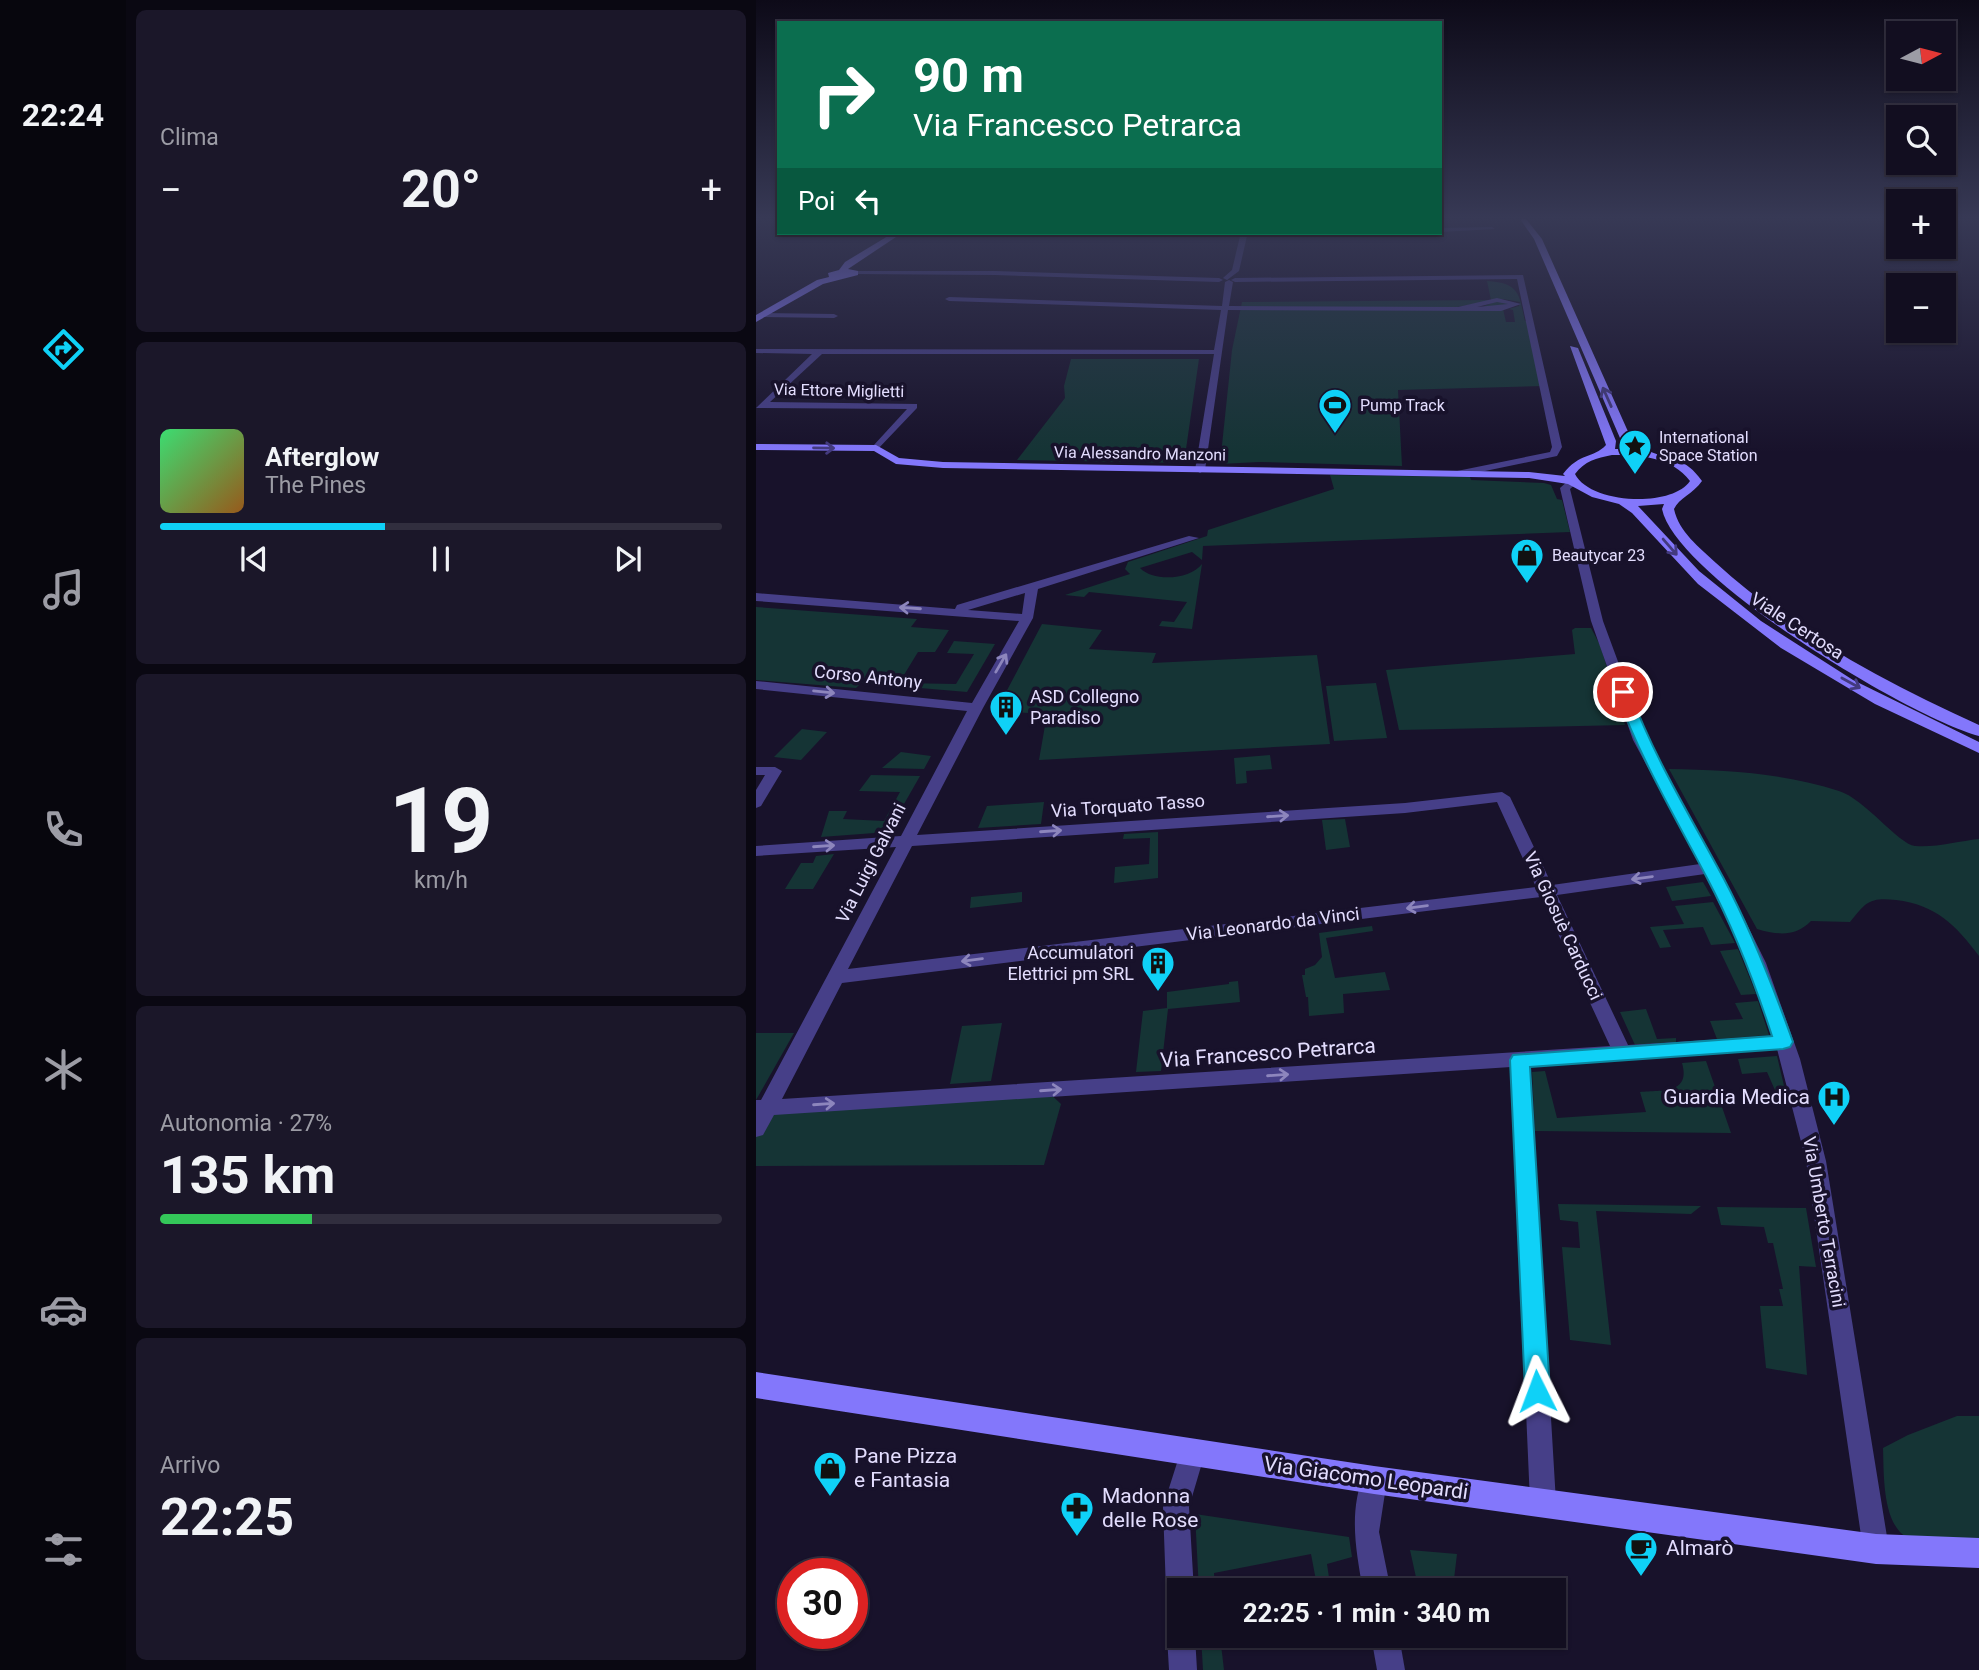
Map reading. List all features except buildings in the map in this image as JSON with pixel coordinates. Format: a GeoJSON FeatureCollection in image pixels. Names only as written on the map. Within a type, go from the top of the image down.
{"type":"FeatureCollection","features":[{"type":"Feature","properties":{"kind":"main road"},"geometry":{"type":"LineString","coordinates":[[759,317],[794,297]]}},
{"type":"Feature","properties":{"kind":"main road"},"geometry":{"type":"LineString","coordinates":[[1563,297],[1625,438],[1643,453]]}},
{"type":"Feature","properties":{"kind":"main road"},"geometry":{"type":"LineString","coordinates":[[1569,338],[1611,441],[1612,446],[1605,453]]}},
{"type":"Feature","properties":{"kind":"main road","name":"Via Alessandro Manzoni"},"geometry":{"type":"LineString","coordinates":[[756,447],[876,448],[896,461],[913,464],[1529,475],[1621,501]]}},
{"type":"Feature","properties":{"kind":"main road"},"geometry":{"type":"LineString","coordinates":[[1605,453],[1643,453],[1674,461],[1694,474],[1694,488],[1673,499],[1621,501]]}},
{"type":"Feature","properties":{"kind":"main road","name":"Via Alessandro Manzoni"},"geometry":{"type":"LineString","coordinates":[[1529,475],[1572,466],[1587,457],[1605,453]]}},
{"type":"Feature","properties":{"kind":"main road"},"geometry":{"type":"LineString","coordinates":[[1565,483],[1572,466]]}},
{"type":"Feature","properties":{"kind":"main road","name":"Viale Certosa"},"geometry":{"type":"LineString","coordinates":[[1673,499],[1668,509],[1673,525],[1714,570],[1758,606],[1836,658],[1979,732]]}},
{"type":"Feature","properties":{"kind":"main road","name":"Viale Certosa"},"geometry":{"type":"LineString","coordinates":[[1621,501],[1645,517],[1689,569],[1716,593],[1779,640],[1886,703],[1979,748]]}},
{"type":"Feature","properties":{"kind":"main road","name":"Via Giacomo Leopardi"},"geometry":{"type":"LineString","coordinates":[[756,1385],[1374,1480],[1876,1549],[1979,1553]]}},
{"type":"Feature","properties":{"kind":"street"},"geometry":{"type":"LineString","coordinates":[[1200,470],[1227,297]]}},
{"type":"Feature","properties":{"kind":"street"},"geometry":{"type":"LineString","coordinates":[[1461,473],[1487,466],[1525,462],[1554,454],[1557,447],[1524,297]]}},
{"type":"Feature","properties":{"kind":"street"},"geometry":{"type":"LineString","coordinates":[[949,299],[1111,301],[1227,308],[1461,309],[1509,308],[1517,304],[1497,300],[1461,309]]}},
{"type":"Feature","properties":{"kind":"street"},"geometry":{"type":"LineString","coordinates":[[759,317],[834,316]]}},
{"type":"Feature","properties":{"kind":"street"},"geometry":{"type":"LineString","coordinates":[[756,351],[1217,352]]}},
{"type":"Feature","properties":{"kind":"street"},"geometry":{"type":"LineString","coordinates":[[759,408],[820,351]]}},
{"type":"Feature","properties":{"kind":"street","name":"Via Ettore Miglietti"},"geometry":{"type":"LineString","coordinates":[[756,392],[776,392]]}},
{"type":"Feature","properties":{"kind":"street","name":"Via Ettore Miglietti"},"geometry":{"type":"LineString","coordinates":[[759,408],[914,406],[876,448]]}},
{"type":"Feature","properties":{"kind":"street"},"geometry":{"type":"LineString","coordinates":[[1525,462],[1517,466],[1518,471],[1529,475]]}},
{"type":"Feature","properties":{"kind":"street","name":"Via Umberto Terracini"},"geometry":{"type":"LineString","coordinates":[[1565,483],[1597,621],[1640,740],[1710,868],[1757,963],[1783,1042],[1816,1161],[1876,1549]]}},
{"type":"Feature","properties":{"kind":"street"},"geometry":{"type":"LineString","coordinates":[[952,611],[1192,538]]}},
{"type":"Feature","properties":{"kind":"street"},"geometry":{"type":"LineString","coordinates":[[756,597],[1027,618],[1032,587]]}},
{"type":"Feature","properties":{"kind":"street","name":"Via Luigi Galvani"},"geometry":{"type":"LineString","coordinates":[[756,1129],[762,1108],[836,977],[976,708],[1027,618]]}},
{"type":"Feature","properties":{"kind":"street","name":"Corso Antony"},"geometry":{"type":"LineString","coordinates":[[756,685],[976,708]]}},
{"type":"Feature","properties":{"kind":"street"},"geometry":{"type":"LineString","coordinates":[[756,771],[775,771],[756,803]]}},
{"type":"Feature","properties":{"kind":"street","name":"Via Torquato Tasso"},"geometry":{"type":"LineString","coordinates":[[756,851],[1405,808],[1502,797]]}},
{"type":"Feature","properties":{"kind":"street","name":"Via Giosuè Carducci"},"geometry":{"type":"LineString","coordinates":[[1502,797],[1623,1054]]}},
{"type":"Feature","properties":{"kind":"street","name":"Via Leonardo da Vinci"},"geometry":{"type":"LineString","coordinates":[[836,977],[1547,891],[1710,868]]}},
{"type":"Feature","properties":{"kind":"street","name":"Via Francesco Petrarca"},"geometry":{"type":"LineString","coordinates":[[762,1108],[1783,1042]]}},
{"type":"Feature","properties":{"kind":"street"},"geometry":{"type":"LineString","coordinates":[[1520,1060],[1543,1502]]}},
{"type":"Feature","properties":{"kind":"street"},"geometry":{"type":"LineString","coordinates":[[1179,1578],[1176,1507],[1192,1452]]}},
{"type":"Feature","properties":{"kind":"street"},"geometry":{"type":"LineString","coordinates":[[1374,1480],[1367,1532],[1375,1578]]}},
{"type":"Feature","properties":{"kind":"street"},"geometry":{"type":"LineString","coordinates":[[1182,1648],[1183,1670]]}},
{"type":"Feature","properties":{"kind":"street"},"geometry":{"type":"LineString","coordinates":[[1387,1648],[1391,1670]]}},
{"type":"Feature","properties":{"kind":"green space"},"geometry":{"type":"Polygon","coordinates":[[[1490,297],[1519,297],[1525,321],[1529,321],[1544,386],[1398,390],[1402,466],[1259,462],[1220,464],[1232,350],[1242,302],[1491,300],[1490,297]],[[1503,299],[1457,307],[1263,307],[1487,309],[1484,306],[1497,301],[1513,302],[1503,309],[1506,322],[1515,322],[1513,310],[1509,309],[1519,306],[1520,302],[1503,299]]]}},
{"type":"Feature","properties":{"kind":"green space"},"geometry":{"type":"Polygon","coordinates":[[[1071,359],[1199,359],[1184,463],[1017,460],[1065,398],[1064,386],[1071,359]]]}},
{"type":"Feature","properties":{"kind":"green space"},"geometry":{"type":"Polygon","coordinates":[[[1330,475],[1470,477],[1471,480],[1544,483],[1551,485],[1557,499],[1562,500],[1570,532],[1203,546],[1202,560],[1192,552],[1140,568],[1153,576],[1171,577],[1189,573],[1202,564],[1192,629],[1159,626],[1162,621],[1174,622],[1187,602],[1089,592],[1084,597],[1065,595],[1130,574],[1125,569],[1128,562],[1207,536],[1208,530],[1334,489],[1330,475]]]}},
{"type":"Feature","properties":{"kind":"green space"},"geometry":{"type":"Polygon","coordinates":[[[756,607],[917,619],[911,627],[949,630],[935,652],[918,652],[899,683],[956,684],[974,654],[947,653],[954,641],[995,644],[967,692],[861,683],[856,688],[756,680],[756,607]]]}},
{"type":"Feature","properties":{"kind":"green space"},"geometry":{"type":"Polygon","coordinates":[[[1042,624],[1102,630],[1089,649],[1156,653],[1152,663],[1317,655],[1330,744],[1039,760],[1047,714],[996,711],[1042,624]]]}},
{"type":"Feature","properties":{"kind":"green space"},"geometry":{"type":"Polygon","coordinates":[[[1591,628],[1600,645],[1625,725],[1399,730],[1386,670],[1575,654],[1572,630],[1591,628]]]}},
{"type":"Feature","properties":{"kind":"green space"},"geometry":{"type":"Polygon","coordinates":[[[1376,683],[1387,738],[1334,741],[1326,686],[1376,683]]]}},
{"type":"Feature","properties":{"kind":"green space"},"geometry":{"type":"Polygon","coordinates":[[[802,729],[827,732],[801,760],[774,757],[802,729]]]}},
{"type":"Feature","properties":{"kind":"green space"},"geometry":{"type":"Polygon","coordinates":[[[901,752],[931,756],[924,769],[882,768],[901,752]]]}},
{"type":"Feature","properties":{"kind":"green space"},"geometry":{"type":"Polygon","coordinates":[[[1270,755],[1272,769],[1246,771],[1247,783],[1236,784],[1234,758],[1270,755]]]}},
{"type":"Feature","properties":{"kind":"green space"},"geometry":{"type":"Polygon","coordinates":[[[1669,769],[1776,776],[1839,791],[1859,803],[1900,838],[1915,846],[1979,839],[1979,956],[1944,918],[1923,906],[1896,900],[1872,901],[1850,922],[1811,921],[1799,930],[1786,933],[1757,929],[1669,769]]]}},
{"type":"Feature","properties":{"kind":"green space"},"geometry":{"type":"Polygon","coordinates":[[[871,775],[920,776],[888,832],[821,837],[829,811],[847,811],[843,819],[884,821],[900,792],[859,791],[871,775]]]}},
{"type":"Feature","properties":{"kind":"green space"},"geometry":{"type":"Polygon","coordinates":[[[1044,802],[1041,824],[978,828],[987,806],[1044,802]]]}},
{"type":"Feature","properties":{"kind":"green space"},"geometry":{"type":"Polygon","coordinates":[[[1345,819],[1350,847],[1326,850],[1322,820],[1345,819]]]}},
{"type":"Feature","properties":{"kind":"green space"},"geometry":{"type":"Polygon","coordinates":[[[1158,832],[1158,878],[1114,883],[1115,867],[1149,864],[1150,838],[1123,839],[1124,834],[1158,832]]]}},
{"type":"Feature","properties":{"kind":"green space"},"geometry":{"type":"Polygon","coordinates":[[[834,854],[813,889],[785,889],[801,863],[813,863],[816,856],[834,854]]]}},
{"type":"Feature","properties":{"kind":"green space"},"geometry":{"type":"Polygon","coordinates":[[[1703,882],[1711,896],[1672,901],[1666,887],[1703,882]]]}},
{"type":"Feature","properties":{"kind":"green space"},"geometry":{"type":"Polygon","coordinates":[[[1022,892],[1022,902],[970,908],[971,897],[1022,892]]]}},
{"type":"Feature","properties":{"kind":"green space"},"geometry":{"type":"Polygon","coordinates":[[[1713,902],[1735,943],[1711,945],[1703,927],[1663,930],[1671,947],[1660,948],[1650,927],[1684,924],[1675,906],[1713,902]]]}},
{"type":"Feature","properties":{"kind":"green space"},"geometry":{"type":"Polygon","coordinates":[[[1372,926],[1373,931],[1326,938],[1335,978],[1385,972],[1390,990],[1343,994],[1344,1013],[1309,1016],[1308,997],[1302,975],[1305,975],[1305,969],[1315,965],[1322,957],[1319,933],[1372,926]]]}},
{"type":"Feature","properties":{"kind":"green space"},"geometry":{"type":"Polygon","coordinates":[[[1738,949],[1756,994],[1741,995],[1720,951],[1738,949]]]}},
{"type":"Feature","properties":{"kind":"green space"},"geometry":{"type":"Polygon","coordinates":[[[1238,981],[1240,1002],[1168,1009],[1161,1071],[1136,1072],[1143,1011],[1167,1008],[1167,992],[1238,981]]]}},
{"type":"Feature","properties":{"kind":"green space"},"geometry":{"type":"Polygon","coordinates":[[[1758,1001],[1769,1035],[1717,1039],[1710,1021],[1743,1019],[1735,1003],[1758,1001]]]}},
{"type":"Feature","properties":{"kind":"green space"},"geometry":{"type":"Polygon","coordinates":[[[1646,1009],[1657,1039],[1676,1038],[1676,1042],[1635,1045],[1620,1012],[1646,1009]]]}},
{"type":"Feature","properties":{"kind":"green space"},"geometry":{"type":"Polygon","coordinates":[[[1002,1023],[991,1081],[950,1084],[962,1026],[1002,1023]]]}},
{"type":"Feature","properties":{"kind":"green space"},"geometry":{"type":"Polygon","coordinates":[[[756,1033],[794,1033],[756,1100],[756,1033]]]}},
{"type":"Feature","properties":{"kind":"green space"},"geometry":{"type":"Polygon","coordinates":[[[1777,1056],[1789,1107],[1782,1106],[1767,1072],[1742,1074],[1738,1059],[1777,1056]]]}},
{"type":"Feature","properties":{"kind":"green space"},"geometry":{"type":"Polygon","coordinates":[[[1706,1061],[1731,1133],[1535,1131],[1532,1072],[1545,1071],[1557,1118],[1646,1112],[1640,1092],[1673,1088],[1682,1080],[1682,1063],[1706,1061]]]}},
{"type":"Feature","properties":{"kind":"green space"},"geometry":{"type":"Polygon","coordinates":[[[1046,1090],[1061,1104],[1044,1165],[756,1166],[756,1129],[767,1108],[1046,1090]]]}},
{"type":"Feature","properties":{"kind":"green space"},"geometry":{"type":"Polygon","coordinates":[[[1558,1204],[1701,1206],[1691,1214],[1596,1211],[1611,1345],[1570,1340],[1562,1247],[1580,1248],[1578,1222],[1560,1220],[1558,1204]]]}},
{"type":"Feature","properties":{"kind":"green space"},"geometry":{"type":"Polygon","coordinates":[[[1717,1207],[1806,1208],[1816,1267],[1799,1266],[1807,1375],[1766,1368],[1760,1306],[1783,1306],[1779,1289],[1783,1289],[1773,1243],[1768,1243],[1764,1227],[1721,1225],[1717,1207]]]}},
{"type":"Feature","properties":{"kind":"green space"},"geometry":{"type":"Polygon","coordinates":[[[1957,1416],[1979,1416],[1979,1544],[1908,1538],[1893,1522],[1889,1511],[1884,1484],[1883,1448],[1957,1416]]]}},
{"type":"Feature","properties":{"kind":"green space"},"geometry":{"type":"Polygon","coordinates":[[[1195,1514],[1349,1537],[1352,1557],[1327,1564],[1329,1578],[1316,1578],[1311,1554],[1214,1573],[1214,1578],[1198,1578],[1195,1514]]]}},
{"type":"Feature","properties":{"kind":"green space"},"geometry":{"type":"Polygon","coordinates":[[[1410,1550],[1457,1554],[1454,1578],[1416,1578],[1410,1550]]]}},
{"type":"Feature","properties":{"kind":"green space"},"geometry":{"type":"Polygon","coordinates":[[[1202,1648],[1221,1648],[1224,1670],[1203,1670],[1202,1648]]]}},
{"type":"Feature","properties":{"kind":"place","name":"Pump Track"},"geometry":{"type":"Point","coordinates":[1335,435]}},
{"type":"Feature","properties":{"kind":"place","name":"International Space Station"},"geometry":{"type":"Point","coordinates":[1635,476]}},
{"type":"Feature","properties":{"kind":"place","name":"Beautycar 23"},"geometry":{"type":"Point","coordinates":[1527,585]}},
{"type":"Feature","properties":{"kind":"place","name":"ASD Collegno Paradiso"},"geometry":{"type":"Point","coordinates":[1006,737]}},
{"type":"Feature","properties":{"kind":"place","name":"Accumulatori Elettrici pm SRL"},"geometry":{"type":"Point","coordinates":[1158,993]}},
{"type":"Feature","properties":{"kind":"place","name":"Guardia Medica"},"geometry":{"type":"Point","coordinates":[1834,1127]}},
{"type":"Feature","properties":{"kind":"place","name":"Pane Pizza e Fantasia"},"geometry":{"type":"Point","coordinates":[830,1498]}},
{"type":"Feature","properties":{"kind":"place","name":"Madonna delle Rose"},"geometry":{"type":"Point","coordinates":[1077,1538]}},
{"type":"Feature","properties":{"kind":"place","name":"Almarò"},"geometry":{"type":"Point","coordinates":[1641,1578]}},
{"type":"Feature","properties":{"kind":"route"},"geometry":{"type":"LineString","coordinates":[[1537,1391],[1520,1060],[1783,1042],[1757,963],[1717,880],[1640,740],[1623,692]]}}]}
